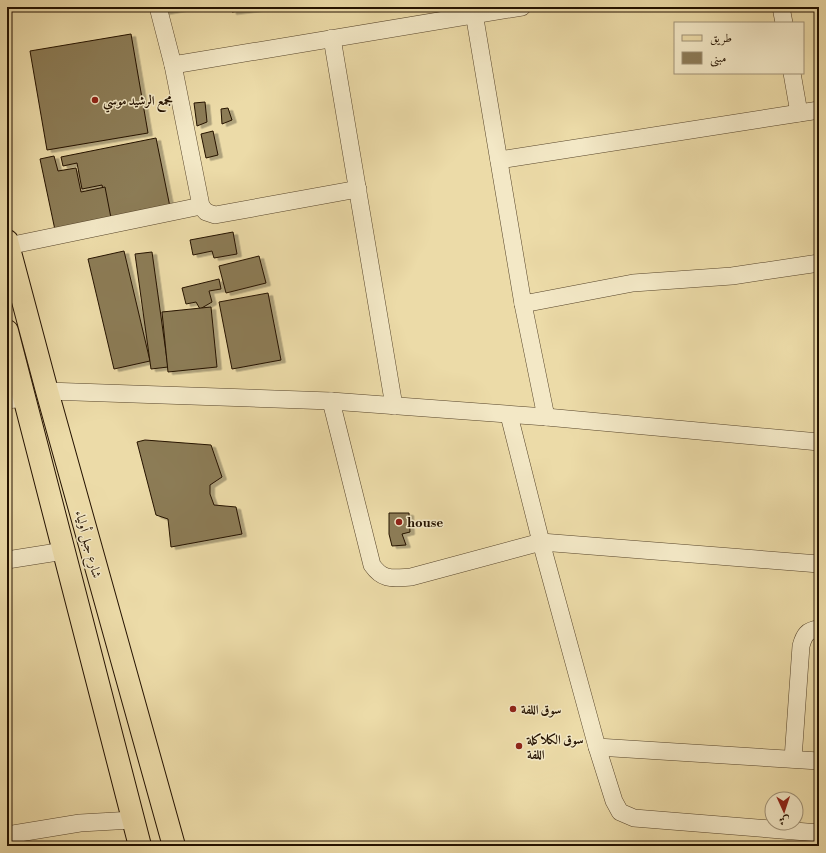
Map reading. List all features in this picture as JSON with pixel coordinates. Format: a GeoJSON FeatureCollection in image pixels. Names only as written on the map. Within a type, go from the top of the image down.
{"type":"FeatureCollection","features":[{"type":"Feature","properties":{"kind":"main road","name":"شارع جبل أولياء"},"geometry":{"type":"LineString","coordinates":[[8,244],[47,391],[174,846]]}},
{"type":"Feature","properties":{"kind":"main road","name":"شارع جبل أولياء"},"geometry":{"type":"LineString","coordinates":[[7,331],[16,399],[64,551],[140,846]]}},
{"type":"Feature","properties":{"kind":"street"},"geometry":{"type":"LineString","coordinates":[[158,7],[173,65],[201,206],[206,212],[214,215],[358,189]]}},
{"type":"Feature","properties":{"kind":"street"},"geometry":{"type":"LineString","coordinates":[[173,65],[332,38],[474,11],[522,7]]}},
{"type":"Feature","properties":{"kind":"street"},"geometry":{"type":"LineString","coordinates":[[781,7],[784,22]]}},
{"type":"Feature","properties":{"kind":"street"},"geometry":{"type":"LineString","coordinates":[[474,11],[523,304],[546,417]]}},
{"type":"Feature","properties":{"kind":"street"},"geometry":{"type":"LineString","coordinates":[[332,38],[394,406]]}},
{"type":"Feature","properties":{"kind":"street"},"geometry":{"type":"LineString","coordinates":[[792,74],[799,113]]}},
{"type":"Feature","properties":{"kind":"street"},"geometry":{"type":"LineString","coordinates":[[499,160],[819,110]]}},
{"type":"Feature","properties":{"kind":"street"},"geometry":{"type":"LineString","coordinates":[[8,244],[201,206]]}},
{"type":"Feature","properties":{"kind":"street"},"geometry":{"type":"LineString","coordinates":[[523,304],[633,283],[732,276],[819,263]]}},
{"type":"Feature","properties":{"kind":"street"},"geometry":{"type":"LineString","coordinates":[[47,391],[331,401],[546,417],[819,442]]}},
{"type":"Feature","properties":{"kind":"street"},"geometry":{"type":"LineString","coordinates":[[331,401],[372,565],[379,575],[392,578],[410,577],[542,542],[819,564]]}},
{"type":"Feature","properties":{"kind":"street"},"geometry":{"type":"LineString","coordinates":[[509,415],[598,747],[614,801],[620,812],[634,818],[819,833]]}},
{"type":"Feature","properties":{"kind":"street"},"geometry":{"type":"LineString","coordinates":[[7,560],[64,551]]}},
{"type":"Feature","properties":{"kind":"street"},"geometry":{"type":"LineString","coordinates":[[793,759],[801,646],[803,636],[810,630],[819,629]]}},
{"type":"Feature","properties":{"kind":"street"},"geometry":{"type":"LineString","coordinates":[[598,747],[819,761]]}},
{"type":"Feature","properties":{"kind":"street"},"geometry":{"type":"LineString","coordinates":[[7,836],[80,822],[133,820]]}},
{"type":"Feature","properties":{"kind":"building"},"geometry":{"type":"Polygon","coordinates":[[[163,7],[190,7],[164,12],[163,7]]]}},
{"type":"Feature","properties":{"kind":"building"},"geometry":{"type":"Polygon","coordinates":[[[231,7],[261,7],[262,8],[232,12],[231,7]]]}},
{"type":"Feature","properties":{"kind":"building"},"geometry":{"type":"Polygon","coordinates":[[[131,34],[148,133],[47,150],[30,51],[131,34]]]}},
{"type":"Feature","properties":{"kind":"building"},"geometry":{"type":"Polygon","coordinates":[[[205,102],[207,122],[197,126],[194,103],[205,102]]]}},
{"type":"Feature","properties":{"kind":"building"},"geometry":{"type":"Polygon","coordinates":[[[228,108],[232,120],[222,124],[221,109],[228,108]]]}},
{"type":"Feature","properties":{"kind":"building"},"geometry":{"type":"Polygon","coordinates":[[[213,131],[218,155],[206,158],[201,134],[213,131]]]}},
{"type":"Feature","properties":{"kind":"building"},"geometry":{"type":"Polygon","coordinates":[[[156,138],[170,207],[109,219],[102,185],[82,189],[77,163],[63,166],[61,157],[156,138]]]}},
{"type":"Feature","properties":{"kind":"building"},"geometry":{"type":"Polygon","coordinates":[[[54,156],[58,171],[76,168],[81,192],[105,187],[111,218],[55,230],[40,159],[54,156]]]}},
{"type":"Feature","properties":{"kind":"building"},"geometry":{"type":"Polygon","coordinates":[[[233,232],[237,254],[214,258],[212,251],[193,255],[190,240],[233,232]]]}},
{"type":"Feature","properties":{"kind":"building"},"geometry":{"type":"Polygon","coordinates":[[[124,251],[150,361],[114,369],[88,259],[124,251]]]}},
{"type":"Feature","properties":{"kind":"building"},"geometry":{"type":"Polygon","coordinates":[[[152,252],[168,367],[151,369],[135,254],[152,252]]]}},
{"type":"Feature","properties":{"kind":"building"},"geometry":{"type":"Polygon","coordinates":[[[259,256],[266,283],[226,293],[219,266],[259,256]]]}},
{"type":"Feature","properties":{"kind":"building"},"geometry":{"type":"Polygon","coordinates":[[[219,279],[221,289],[209,291],[212,302],[200,309],[196,302],[186,304],[182,288],[219,279]]]}},
{"type":"Feature","properties":{"kind":"building"},"geometry":{"type":"Polygon","coordinates":[[[268,293],[281,360],[232,369],[219,302],[268,293]]]}},
{"type":"Feature","properties":{"kind":"building"},"geometry":{"type":"Polygon","coordinates":[[[211,307],[217,367],[168,372],[162,312],[211,307]]]}},
{"type":"Feature","properties":{"kind":"building"},"geometry":{"type":"Polygon","coordinates":[[[145,440],[211,445],[222,477],[210,485],[210,494],[214,505],[236,507],[242,534],[171,547],[168,519],[156,515],[137,442],[145,440]]]}},
{"type":"Feature","properties":{"kind":"building","name":"house"},"geometry":{"type":"Polygon","coordinates":[[[389,513],[409,513],[410,532],[402,534],[406,545],[392,546],[389,534],[389,513]]]}},
{"type":"Feature","properties":{"kind":"place","name":"مجمع الرشيد موسي"},"geometry":{"type":"Point","coordinates":[95,100]}},
{"type":"Feature","properties":{"kind":"place","name":"house"},"geometry":{"type":"Point","coordinates":[399,522]}},
{"type":"Feature","properties":{"kind":"place","name":"سوق اللفة"},"geometry":{"type":"Point","coordinates":[513,709]}},
{"type":"Feature","properties":{"kind":"place","name":"سوق الكلاكلة اللفة"},"geometry":{"type":"Point","coordinates":[519,746]}}]}
